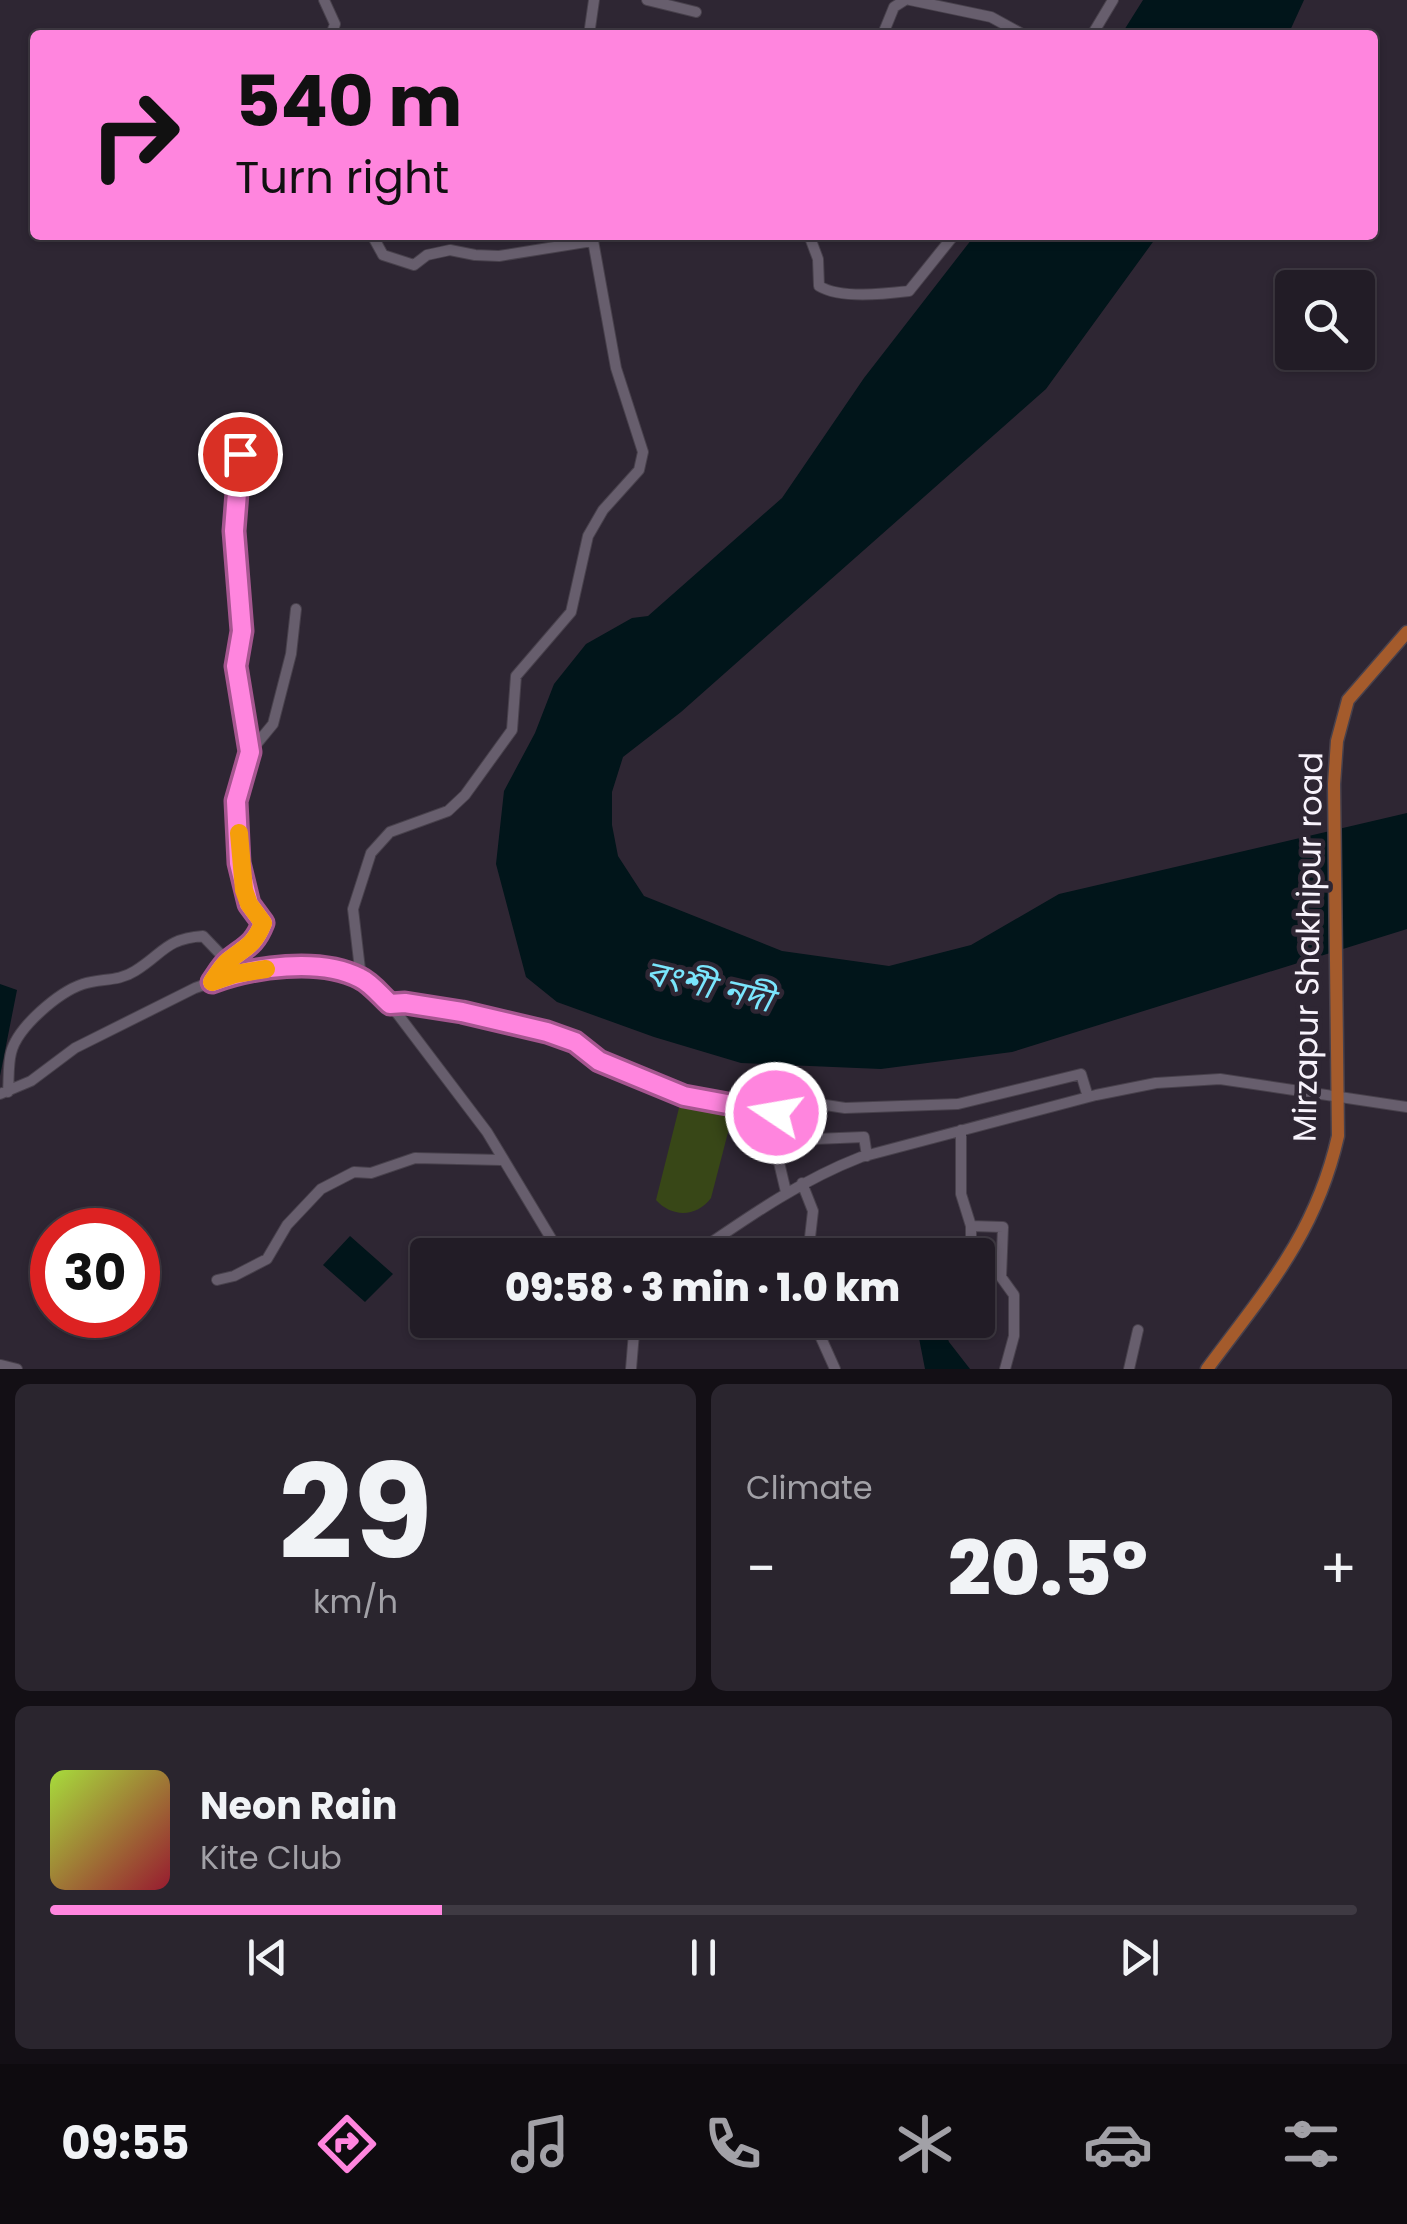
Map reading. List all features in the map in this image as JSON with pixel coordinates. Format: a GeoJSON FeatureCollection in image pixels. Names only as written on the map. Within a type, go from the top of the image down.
{"type":"FeatureCollection","features":[{"type":"Feature","properties":{"kind":"main road","name":"Mirzapur Shakhipur road"},"geometry":{"type":"LineString","coordinates":[[1207,1369],[1289,1259],[1314,1213],[1330,1170],[1338,1136],[1334,784],[1337,741],[1348,700],[1407,632]]}},
{"type":"Feature","properties":{"kind":"street"},"geometry":{"type":"LineString","coordinates":[[324,0],[335,24],[333,30]]}},
{"type":"Feature","properties":{"kind":"street"},"geometry":{"type":"LineString","coordinates":[[590,30],[594,0]]}},
{"type":"Feature","properties":{"kind":"street"},"geometry":{"type":"LineString","coordinates":[[647,0],[696,12]]}},
{"type":"Feature","properties":{"kind":"street"},"geometry":{"type":"LineString","coordinates":[[884,30],[894,7],[908,0],[991,17],[1015,30]]}},
{"type":"Feature","properties":{"kind":"street"},"geometry":{"type":"LineString","coordinates":[[1095,30],[1113,0]]}},
{"type":"Feature","properties":{"kind":"street"},"geometry":{"type":"LineString","coordinates":[[375,240],[383,256],[414,265],[428,255],[450,250],[499,256],[582,240]]}},
{"type":"Feature","properties":{"kind":"street"},"geometry":{"type":"LineString","coordinates":[[361,978],[353,909],[371,853],[390,832],[448,811],[465,795],[512,730],[516,676],[571,612],[588,536],[602,510],[642,464],[643,452],[616,368],[592,240]]}},
{"type":"Feature","properties":{"kind":"street"},"geometry":{"type":"LineString","coordinates":[[810,240],[818,260],[818,286],[832,291],[870,292],[909,291],[950,240]]}},
{"type":"Feature","properties":{"kind":"street"},"geometry":{"type":"LineString","coordinates":[[240,454],[234,531],[242,631],[236,666],[250,752]]}},
{"type":"Feature","properties":{"kind":"street"},"geometry":{"type":"LineString","coordinates":[[212,982],[258,936],[263,923],[249,904],[239,863],[236,801],[250,752],[273,724],[291,654],[296,608]]}},
{"type":"Feature","properties":{"kind":"street"},"geometry":{"type":"LineString","coordinates":[[4,1093],[16,1040],[56,996],[86,982],[115,981],[180,937],[203,936],[228,962]]}},
{"type":"Feature","properties":{"kind":"street"},"geometry":{"type":"LineString","coordinates":[[4,1093],[31,1081],[90,1040],[158,1004],[212,982],[284,966],[330,969],[361,978],[390,1004],[487,1132],[550,1238]]}},
{"type":"Feature","properties":{"kind":"street"},"geometry":{"type":"LineString","coordinates":[[390,1004],[462,1012],[547,1032],[575,1042],[599,1061],[684,1096],[776,1113]]}},
{"type":"Feature","properties":{"kind":"street"},"geometry":{"type":"LineString","coordinates":[[786,1192],[772,1133],[780,1098],[823,1106],[872,1108],[977,1102],[1081,1074],[1088,1097]]}},
{"type":"Feature","properties":{"kind":"street"},"geometry":{"type":"LineString","coordinates":[[718,1238],[802,1183],[867,1156],[1088,1097],[1156,1083],[1220,1079],[1407,1107]]}},
{"type":"Feature","properties":{"kind":"street"},"geometry":{"type":"LineString","coordinates":[[962,1130],[961,1194],[971,1238]]}},
{"type":"Feature","properties":{"kind":"street"},"geometry":{"type":"LineString","coordinates":[[772,1133],[814,1139],[864,1137],[867,1156]]}},
{"type":"Feature","properties":{"kind":"street"},"geometry":{"type":"LineString","coordinates":[[218,1280],[267,1258],[287,1224],[320,1189],[354,1172],[371,1173],[415,1158],[502,1160]]}},
{"type":"Feature","properties":{"kind":"street"},"geometry":{"type":"LineString","coordinates":[[802,1183],[813,1211],[810,1238]]}},
{"type":"Feature","properties":{"kind":"street"},"geometry":{"type":"LineString","coordinates":[[971,1226],[1003,1228],[1001,1278],[1014,1295],[1014,1336],[1005,1369]]}},
{"type":"Feature","properties":{"kind":"street"},"geometry":{"type":"LineString","coordinates":[[1130,1369],[1138,1330]]}},
{"type":"Feature","properties":{"kind":"street"},"geometry":{"type":"LineString","coordinates":[[630,1369],[633,1338]]}},
{"type":"Feature","properties":{"kind":"street"},"geometry":{"type":"LineString","coordinates":[[821,1338],[836,1369]]}},
{"type":"Feature","properties":{"kind":"street"},"geometry":{"type":"LineString","coordinates":[[1,1365],[17,1369]]}},
{"type":"Feature","properties":{"kind":"green space"},"geometry":{"type":"Polygon","coordinates":[[[681,1100],[732,1117],[711,1198],[699,1209],[684,1213],[669,1210],[656,1200],[681,1100]]]}},
{"type":"Feature","properties":{"kind":"water"},"geometry":{"type":"Polygon","coordinates":[[[1143,0],[1304,0],[1290,30],[1124,30],[1143,0]]]}},
{"type":"Feature","properties":{"kind":"water","name":"বংশী নদী"},"geometry":{"type":"Polygon","coordinates":[[[971,240],[1154,240],[1046,389],[681,712],[623,757],[612,792],[612,825],[618,856],[644,896],[782,951],[889,966],[971,945],[1059,894],[1407,813],[1407,929],[1012,1052],[881,1069],[741,1063],[557,1002],[526,977],[496,864],[504,791],[535,733],[554,684],[586,644],[632,618],[648,616],[782,498],[864,378],[971,240]]]}},
{"type":"Feature","properties":{"kind":"water"},"geometry":{"type":"Polygon","coordinates":[[[0,984],[17,990],[0,1076],[0,984]]]}},
{"type":"Feature","properties":{"kind":"water"},"geometry":{"type":"Polygon","coordinates":[[[350,1236],[393,1274],[365,1302],[323,1265],[350,1236]]]}},
{"type":"Feature","properties":{"kind":"water"},"geometry":{"type":"Polygon","coordinates":[[[919,1338],[948,1338],[970,1369],[925,1369],[919,1338]]]}},
{"type":"Feature","properties":{"kind":"slow traffic"},"geometry":{"type":"LineString","coordinates":[[239,833],[244,890],[263,923],[258,936],[212,982],[266,969]]}},
{"type":"Feature","properties":{"kind":"route"},"geometry":{"type":"LineString","coordinates":[[240,454],[234,531],[242,631],[236,666],[250,752],[236,801],[239,863],[249,904],[263,923],[258,936],[212,982],[284,966],[330,969],[361,978],[390,1004],[462,1012],[547,1032],[575,1042],[599,1061],[684,1096],[776,1113]]}}]}
